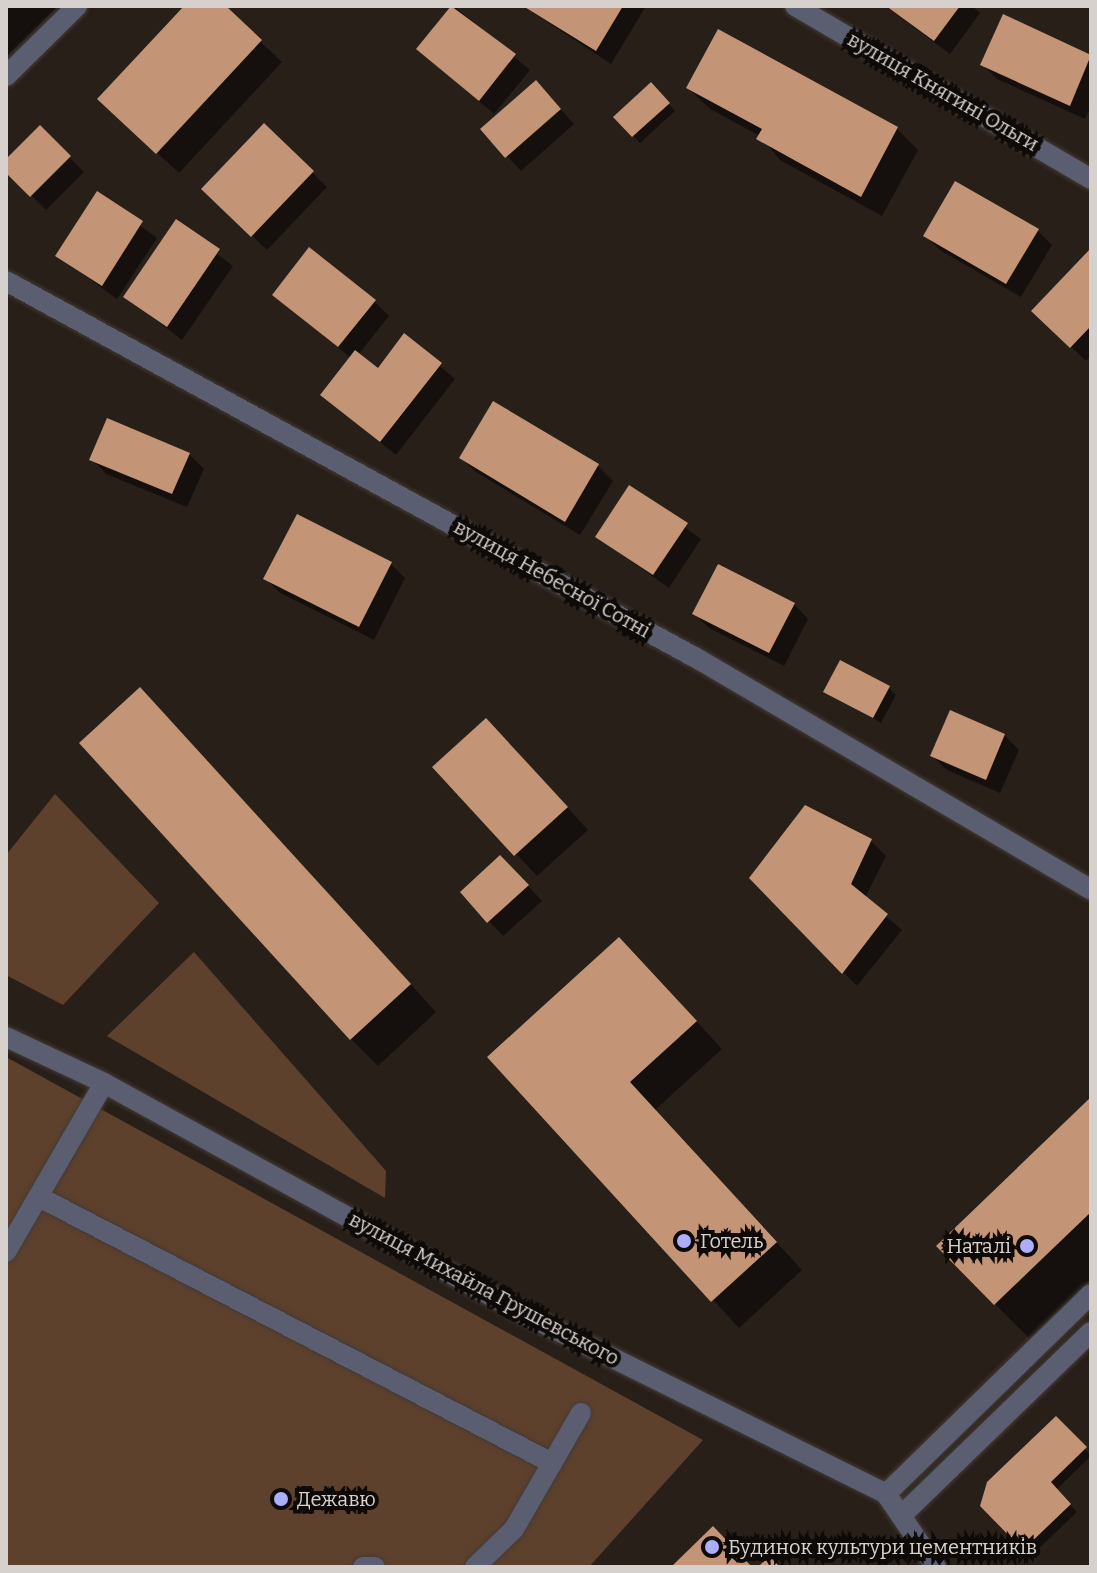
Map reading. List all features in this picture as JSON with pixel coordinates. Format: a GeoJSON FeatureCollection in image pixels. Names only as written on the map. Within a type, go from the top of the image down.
{"type":"FeatureCollection","features":[{"type":"Feature","properties":{"kind":"street"},"geometry":{"type":"LineString","coordinates":[[6,76],[77,6]]}},
{"type":"Feature","properties":{"kind":"street","name":"вулиця Княгині Ольги"},"geometry":{"type":"LineString","coordinates":[[795,6],[1091,179]]}},
{"type":"Feature","properties":{"kind":"street","name":"вулиця Небесної Сотні"},"geometry":{"type":"LineString","coordinates":[[6,281],[698,659],[1091,890]]}},
{"type":"Feature","properties":{"kind":"street","name":"вулиця Михайла Грушевського"},"geometry":{"type":"LineString","coordinates":[[6,1037],[104,1083],[522,1313],[886,1494],[936,1567]]}},
{"type":"Feature","properties":{"kind":"street"},"geometry":{"type":"LineString","coordinates":[[6,1252],[41,1198],[104,1083]]}},
{"type":"Feature","properties":{"kind":"street"},"geometry":{"type":"LineString","coordinates":[[41,1198],[552,1463]]}},
{"type":"Feature","properties":{"kind":"street"},"geometry":{"type":"LineString","coordinates":[[886,1494],[1091,1294]]}},
{"type":"Feature","properties":{"kind":"street"},"geometry":{"type":"LineString","coordinates":[[901,1516],[1091,1332]]}},
{"type":"Feature","properties":{"kind":"street"},"geometry":{"type":"LineString","coordinates":[[475,1567],[514,1529],[581,1413]]}},
{"type":"Feature","properties":{"kind":"street"},"geometry":{"type":"LineString","coordinates":[[363,1567],[375,1567]]}},
{"type":"Feature","properties":{"kind":"shaded area"},"geometry":{"type":"Polygon","coordinates":[[[55,794],[159,903],[63,1005],[6,975],[6,855],[55,794]]]}},
{"type":"Feature","properties":{"kind":"shaded area"},"geometry":{"type":"Polygon","coordinates":[[[194,952],[386,1171],[385,1198],[107,1036],[194,952]]]}},
{"type":"Feature","properties":{"kind":"shaded area"},"geometry":{"type":"Polygon","coordinates":[[[6,1057],[703,1440],[589,1567],[6,1567],[6,1057]]]}},
{"type":"Feature","properties":{"kind":"building"},"geometry":{"type":"Polygon","coordinates":[[[184,6],[226,6],[262,40],[156,154],[97,99],[184,6]]]}},
{"type":"Feature","properties":{"kind":"building"},"geometry":{"type":"Polygon","coordinates":[[[451,6],[516,54],[479,101],[416,49],[451,6]]]}},
{"type":"Feature","properties":{"kind":"building"},"geometry":{"type":"Polygon","coordinates":[[[523,6],[623,6],[596,51],[523,6]]]}},
{"type":"Feature","properties":{"kind":"building"},"geometry":{"type":"Polygon","coordinates":[[[886,6],[960,6],[934,41],[886,6]]]}},
{"type":"Feature","properties":{"kind":"building"},"geometry":{"type":"Polygon","coordinates":[[[1003,14],[1091,55],[1070,106],[980,65],[1003,14]]]}},
{"type":"Feature","properties":{"kind":"building"},"geometry":{"type":"Polygon","coordinates":[[[718,29],[898,127],[861,197],[756,139],[762,129],[686,88],[718,29]]]}},
{"type":"Feature","properties":{"kind":"building"},"geometry":{"type":"Polygon","coordinates":[[[536,80],[561,109],[505,158],[480,129],[536,80]]]}},
{"type":"Feature","properties":{"kind":"building"},"geometry":{"type":"Polygon","coordinates":[[[651,82],[670,103],[632,137],[613,117],[651,82]]]}},
{"type":"Feature","properties":{"kind":"building"},"geometry":{"type":"Polygon","coordinates":[[[264,123],[314,171],[251,237],[201,189],[264,123]]]}},
{"type":"Feature","properties":{"kind":"building"},"geometry":{"type":"Polygon","coordinates":[[[40,125],[71,156],[30,197],[6,173],[6,159],[40,125]]]}},
{"type":"Feature","properties":{"kind":"building"},"geometry":{"type":"Polygon","coordinates":[[[955,181],[1039,229],[1006,284],[923,236],[955,181]]]}},
{"type":"Feature","properties":{"kind":"building"},"geometry":{"type":"Polygon","coordinates":[[[97,191],[143,221],[102,286],[55,256],[97,191]]]}},
{"type":"Feature","properties":{"kind":"building"},"geometry":{"type":"Polygon","coordinates":[[[176,219],[220,249],[167,327],[123,297],[176,219]]]}},
{"type":"Feature","properties":{"kind":"building"},"geometry":{"type":"Polygon","coordinates":[[[309,247],[376,300],[338,347],[272,295],[309,247]]]}},
{"type":"Feature","properties":{"kind":"building"},"geometry":{"type":"Polygon","coordinates":[[[1091,248],[1091,326],[1070,348],[1031,311],[1091,248]]]}},
{"type":"Feature","properties":{"kind":"building"},"geometry":{"type":"Polygon","coordinates":[[[404,333],[442,363],[380,442],[320,395],[355,350],[378,368],[404,333]]]}},
{"type":"Feature","properties":{"kind":"building"},"geometry":{"type":"Polygon","coordinates":[[[493,401],[599,464],[565,522],[459,458],[493,401]]]}},
{"type":"Feature","properties":{"kind":"building"},"geometry":{"type":"Polygon","coordinates":[[[107,418],[190,453],[172,494],[89,460],[107,418]]]}},
{"type":"Feature","properties":{"kind":"building"},"geometry":{"type":"Polygon","coordinates":[[[629,485],[688,523],[653,575],[595,537],[629,485]]]}},
{"type":"Feature","properties":{"kind":"building"},"geometry":{"type":"Polygon","coordinates":[[[297,514],[392,562],[359,627],[263,579],[297,514]]]}},
{"type":"Feature","properties":{"kind":"building"},"geometry":{"type":"Polygon","coordinates":[[[718,564],[795,603],[769,653],[692,614],[718,564]]]}},
{"type":"Feature","properties":{"kind":"building"},"geometry":{"type":"Polygon","coordinates":[[[840,660],[890,686],[873,718],[823,692],[840,660]]]}},
{"type":"Feature","properties":{"kind":"building"},"geometry":{"type":"Polygon","coordinates":[[[140,687],[411,984],[350,1040],[79,743],[140,687]]]}},
{"type":"Feature","properties":{"kind":"building"},"geometry":{"type":"Polygon","coordinates":[[[950,710],[1005,734],[986,780],[930,756],[950,710]]]}},
{"type":"Feature","properties":{"kind":"building"},"geometry":{"type":"Polygon","coordinates":[[[486,718],[568,807],[514,856],[432,767],[486,718]]]}},
{"type":"Feature","properties":{"kind":"building"},"geometry":{"type":"Polygon","coordinates":[[[805,805],[872,839],[851,884],[888,914],[842,974],[749,878],[805,805]]]}},
{"type":"Feature","properties":{"kind":"building"},"geometry":{"type":"Polygon","coordinates":[[[500,855],[529,885],[487,923],[460,892],[500,855]]]}},
{"type":"Feature","properties":{"kind":"building"},"geometry":{"type":"Polygon","coordinates":[[[619,937],[697,1021],[630,1082],[777,1242],[711,1302],[487,1057],[619,937]]]}},
{"type":"Feature","properties":{"kind":"building"},"geometry":{"type":"Polygon","coordinates":[[[1091,1097],[1091,1212],[994,1305],[936,1246],[1091,1097]]]}},
{"type":"Feature","properties":{"kind":"building"},"geometry":{"type":"Polygon","coordinates":[[[1056,1416],[1087,1447],[1051,1482],[1071,1504],[1023,1550],[980,1506],[987,1482],[1056,1416]]]}},
{"type":"Feature","properties":{"kind":"building","name":"Будинок культури цементників"},"geometry":{"type":"Polygon","coordinates":[[[713,1526],[752,1567],[671,1567],[713,1526]]]}},
{"type":"Feature","properties":{"kind":"building","name":"Будинок культури цементників"},"geometry":{"type":"Polygon","coordinates":[[[769,1556],[780,1567],[758,1567],[769,1556]]]}},
{"type":"Feature","properties":{"kind":"place","name":"Готель"},"geometry":{"type":"Point","coordinates":[684,1241]}},
{"type":"Feature","properties":{"kind":"place","name":"Наталі"},"geometry":{"type":"Point","coordinates":[1027,1246]}},
{"type":"Feature","properties":{"kind":"place","name":"Дежавю"},"geometry":{"type":"Point","coordinates":[281,1499]}},
{"type":"Feature","properties":{"kind":"place","name":"Будинок культури цементників"},"geometry":{"type":"Point","coordinates":[712,1547]}}]}
